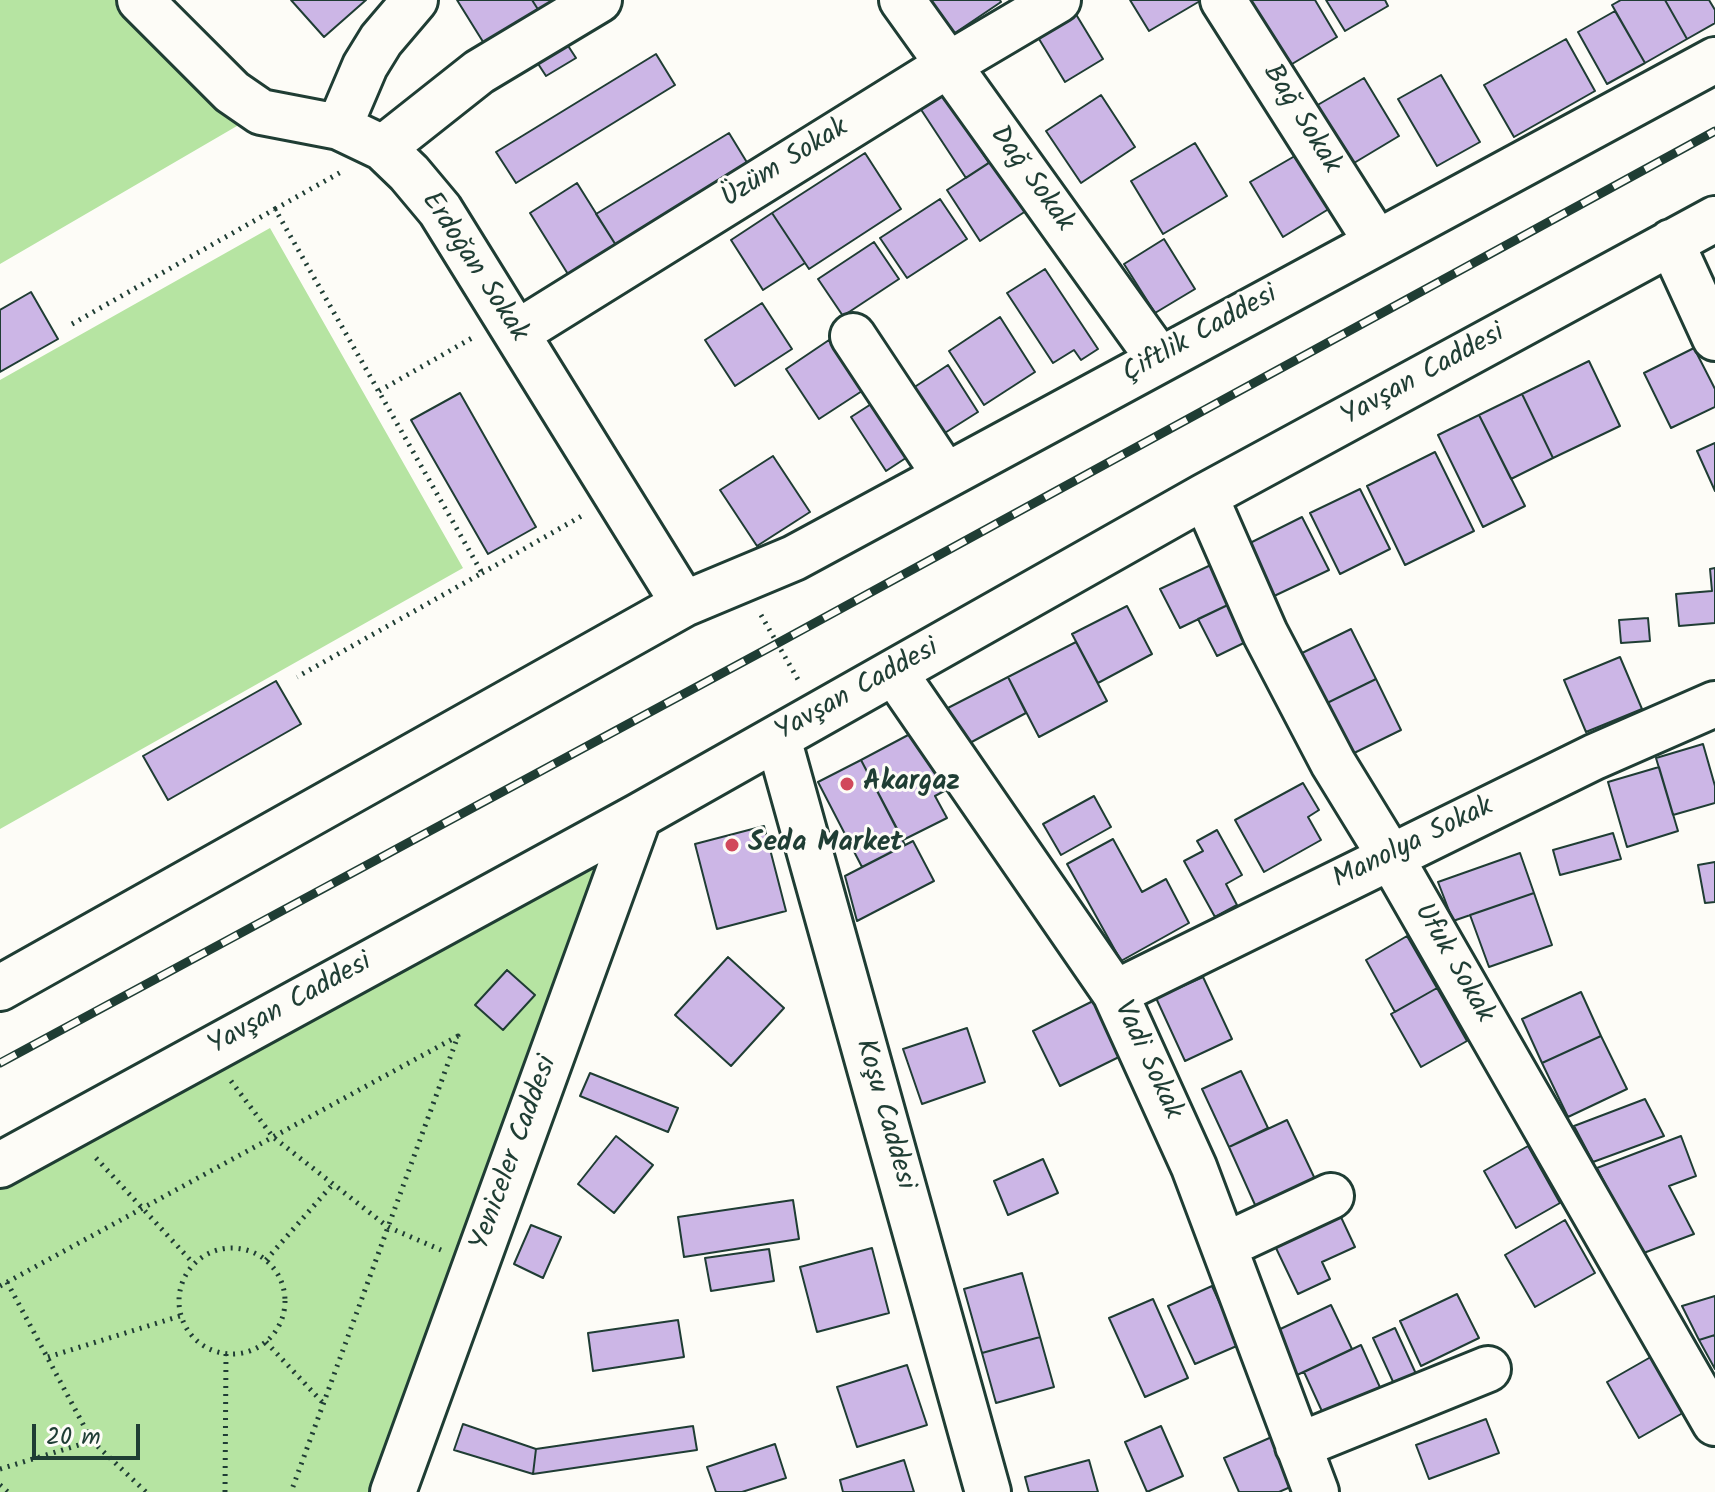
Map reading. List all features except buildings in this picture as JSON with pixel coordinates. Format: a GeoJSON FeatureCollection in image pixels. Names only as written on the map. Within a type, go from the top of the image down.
{"type":"FeatureCollection","features":[{"type":"Feature","properties":{"kind":"street","name":"Erdoğan Sokak"},"geometry":{"type":"LineString","coordinates":[[140,0],[232,92],[261,112],[339,127],[383,148],[440,210],[684,604]]}},
{"type":"Feature","properties":{"kind":"street"},"geometry":{"type":"LineString","coordinates":[[339,127],[365,66],[381,40],[415,0]]}},
{"type":"Feature","properties":{"kind":"street"},"geometry":{"type":"LineString","coordinates":[[383,148],[479,72],[599,0]]}},
{"type":"Feature","properties":{"kind":"street","name":"Dağ Sokak"},"geometry":{"type":"LineString","coordinates":[[902,0],[1159,359]]}},
{"type":"Feature","properties":{"kind":"street","name":"Üzüm Sokak"},"geometry":{"type":"LineString","coordinates":[[512,326],[1058,0]]}},
{"type":"Feature","properties":{"kind":"street","name":"Bağ Sokak"},"geometry":{"type":"LineString","coordinates":[[1223,0],[1376,241]]}},
{"type":"Feature","properties":{"kind":"street","name":"Çiftlik Caddesi"},"geometry":{"type":"LineString","coordinates":[[0,988],[684,604],[794,558],[1715,60]]}},
{"type":"Feature","properties":{"kind":"street","name":"Yavşan Caddesi"},"geometry":{"type":"LineString","coordinates":[[0,1165],[639,816],[1205,496],[1715,219]]}},
{"type":"Feature","properties":{"kind":"street"},"geometry":{"type":"LineString","coordinates":[[1671,242],[1715,338]]}},
{"type":"Feature","properties":{"kind":"street"},"geometry":{"type":"LineString","coordinates":[[853,336],[945,475]]}},
{"type":"Feature","properties":{"kind":"street","name":"Ufuk Sokak"},"geometry":{"type":"LineString","coordinates":[[1205,496],[1265,633],[1333,763],[1390,856],[1715,1423]]}},
{"type":"Feature","properties":{"kind":"street","name":"Vadi Sokak"},"geometry":{"type":"LineString","coordinates":[[894,672],[1115,993],[1194,1167],[1316,1492]]}},
{"type":"Feature","properties":{"kind":"street","name":"Manolya Sokak"},"geometry":{"type":"LineString","coordinates":[[1115,993],[1594,757],[1715,704]]}},
{"type":"Feature","properties":{"kind":"street","name":"Koşu Caddesi"},"geometry":{"type":"LineString","coordinates":[[778,738],[988,1492]]}},
{"type":"Feature","properties":{"kind":"street","name":"Yeniceler Caddesi"},"geometry":{"type":"LineString","coordinates":[[393,1492],[639,816]]}},
{"type":"Feature","properties":{"kind":"street"},"geometry":{"type":"LineString","coordinates":[[1224,1246],[1331,1196]]}},
{"type":"Feature","properties":{"kind":"street"},"geometry":{"type":"LineString","coordinates":[[1298,1446],[1488,1369]]}},
{"type":"Feature","properties":{"kind":"path"},"geometry":{"type":"LineString","coordinates":[[72,324],[383,148]]}},
{"type":"Feature","properties":{"kind":"path"},"geometry":{"type":"LineString","coordinates":[[275,209],[482,573]]}},
{"type":"Feature","properties":{"kind":"path"},"geometry":{"type":"LineString","coordinates":[[379,391],[512,326]]}},
{"type":"Feature","properties":{"kind":"path"},"geometry":{"type":"LineString","coordinates":[[297,677],[617,496]]}},
{"type":"Feature","properties":{"kind":"path"},"geometry":{"type":"LineString","coordinates":[[741,580],[818,715]]}},
{"type":"Feature","properties":{"kind":"path"},"geometry":{"type":"LineString","coordinates":[[0,1286],[458,1036],[291,1492]]}},
{"type":"Feature","properties":{"kind":"path"},"geometry":{"type":"LineString","coordinates":[[209,1051],[273,1137],[388,1227],[476,1264]]}},
{"type":"Feature","properties":{"kind":"path"},"geometry":{"type":"LineString","coordinates":[[67,1128],[193,1263]]}},
{"type":"Feature","properties":{"kind":"path"},"geometry":{"type":"LineString","coordinates":[[266,1260],[333,1184]]}},
{"type":"Feature","properties":{"kind":"path"},"geometry":{"type":"LineString","coordinates":[[228,1247],[255,1252],[266,1260],[282,1281],[285,1294],[282,1320],[266,1342],[248,1352],[226,1354],[197,1342],[180,1316],[179,1293],[193,1263],[204,1255],[228,1247]]}},
{"type":"Feature","properties":{"kind":"path"},"geometry":{"type":"LineString","coordinates":[[7,1282],[92,1441],[146,1492]]}},
{"type":"Feature","properties":{"kind":"path"},"geometry":{"type":"LineString","coordinates":[[47,1357],[180,1316]]}},
{"type":"Feature","properties":{"kind":"path"},"geometry":{"type":"LineString","coordinates":[[266,1342],[324,1404]]}},
{"type":"Feature","properties":{"kind":"path"},"geometry":{"type":"LineString","coordinates":[[225,1492],[226,1354]]}},
{"type":"Feature","properties":{"kind":"path"},"geometry":{"type":"LineString","coordinates":[[0,1469],[92,1441]]}},
{"type":"Feature","properties":{"kind":"path"},"geometry":{"type":"LineString","coordinates":[[0,1485],[8,1492]]}},
{"type":"Feature","properties":{"kind":"green space"},"geometry":{"type":"Polygon","coordinates":[[[0,0],[140,0],[261,112],[0,264],[0,0]]]}},
{"type":"Feature","properties":{"kind":"green space"},"geometry":{"type":"Polygon","coordinates":[[[270,228],[463,568],[0,829],[0,380],[270,228]]]}},
{"type":"Feature","properties":{"kind":"green space"},"geometry":{"type":"Polygon","coordinates":[[[639,816],[393,1492],[0,1492],[0,1165],[639,816]]]}},
{"type":"Feature","properties":{"kind":"railway"},"geometry":{"type":"LineString","coordinates":[[0,1063],[778,643],[1715,131]]}},
{"type":"Feature","properties":{"kind":"place","name":"Akargaz"},"geometry":{"type":"Point","coordinates":[847,784]}},
{"type":"Feature","properties":{"kind":"place","name":"Seda Market"},"geometry":{"type":"Point","coordinates":[732,845]}}]}
